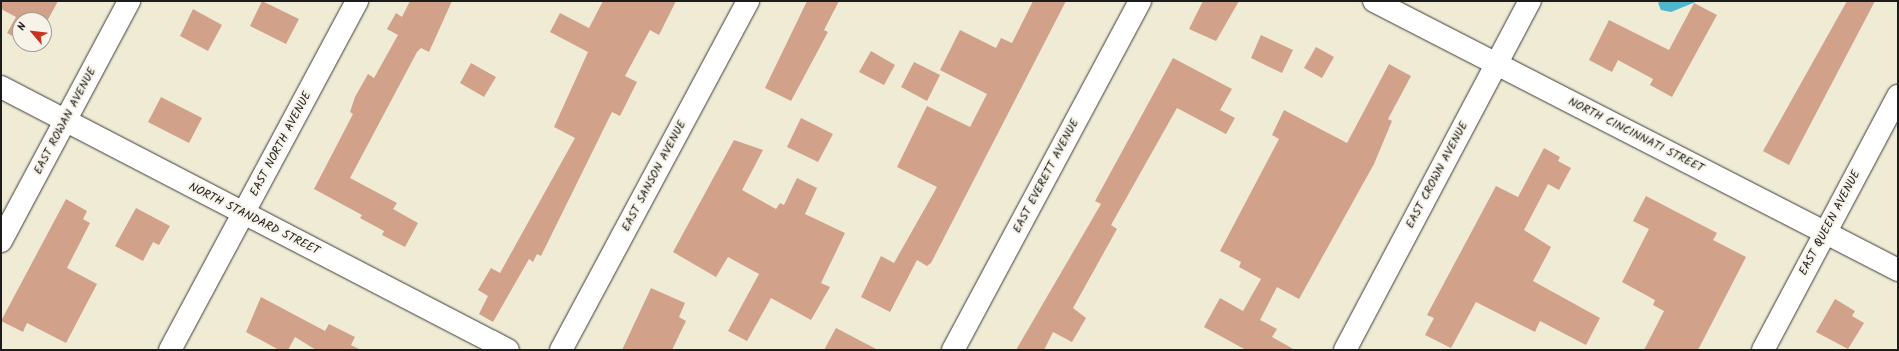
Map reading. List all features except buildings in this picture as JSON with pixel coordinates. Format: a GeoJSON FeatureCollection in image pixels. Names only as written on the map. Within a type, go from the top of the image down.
{"type":"FeatureCollection","features":[{"type":"Feature","properties":{"kind":"street","name":"EAST ROWAN AVENUE"},"geometry":{"type":"LineString","coordinates":[[1,241],[129,1]]}},
{"type":"Feature","properties":{"kind":"street","name":"EAST NORTH AVENUE"},"geometry":{"type":"LineString","coordinates":[[170,350],[357,1]]}},
{"type":"Feature","properties":{"kind":"street","name":"EAST SANSON AVENUE"},"geometry":{"type":"LineString","coordinates":[[561,350],[748,1]]}},
{"type":"Feature","properties":{"kind":"street","name":"EAST EVERETT AVENUE"},"geometry":{"type":"LineString","coordinates":[[953,350],[1140,1]]}},
{"type":"Feature","properties":{"kind":"street","name":"NORTH CINCINNATI STREET"},"geometry":{"type":"LineString","coordinates":[[1374,1],[1898,270]]}},
{"type":"Feature","properties":{"kind":"street","name":"EAST CROWN AVENUE"},"geometry":{"type":"LineString","coordinates":[[1345,350],[1530,1]]}},
{"type":"Feature","properties":{"kind":"street","name":"NORTH STANDARD STREET"},"geometry":{"type":"LineString","coordinates":[[1,88],[508,350]]}},
{"type":"Feature","properties":{"kind":"street","name":"EAST QUEEN AVENUE"},"geometry":{"type":"LineString","coordinates":[[1763,350],[1898,96]]}},
{"type":"Feature","properties":{"kind":"water"},"geometry":{"type":"Polygon","coordinates":[[[1661,1],[1698,1],[1671,12],[1661,10],[1658,3],[1661,1]]]}}]}
